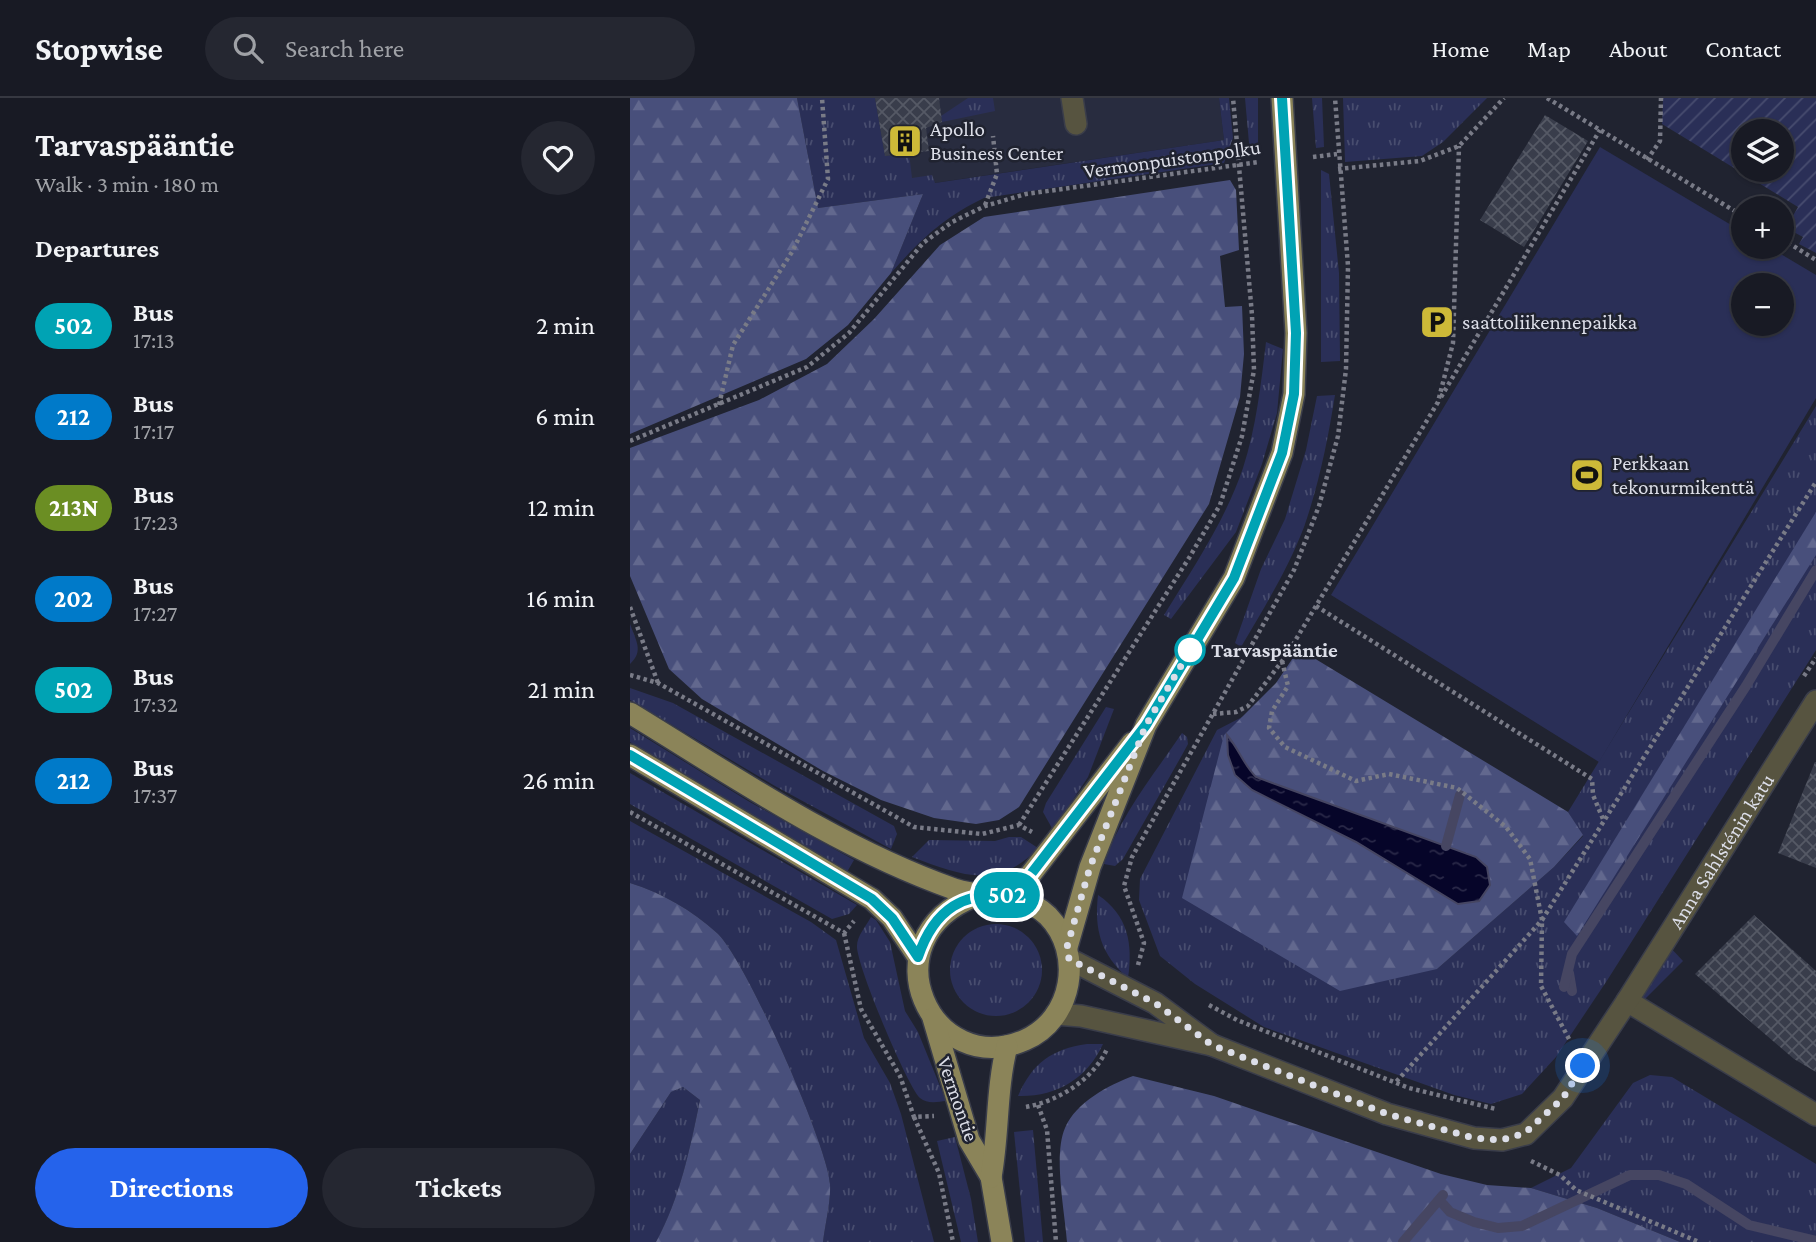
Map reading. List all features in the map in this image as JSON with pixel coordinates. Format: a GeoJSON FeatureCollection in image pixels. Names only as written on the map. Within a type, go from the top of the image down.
{"type":"FeatureCollection","features":[{"type":"Feature","properties":{"kind":"main road"},"geometry":{"type":"LineString","coordinates":[[1014,896],[1146,725],[1234,578],[1282,453],[1296,377],[1288,160],[1282,98]]}},
{"type":"Feature","properties":{"kind":"main road"},"geometry":{"type":"LineString","coordinates":[[630,713],[835,837],[931,881],[975,896]]}},
{"type":"Feature","properties":{"kind":"main road"},"geometry":{"type":"LineString","coordinates":[[1068,953],[1047,915],[1014,896],[975,896],[954,904],[938,918],[925,936],[918,957],[917,978],[922,999],[933,1018],[948,1032],[967,1042],[987,1047],[1007,1046],[1026,1040],[1043,1029],[1056,1014],[1065,998],[1070,979],[1068,953],[1090,867],[1146,725]]}},
{"type":"Feature","properties":{"kind":"main road"},"geometry":{"type":"LineString","coordinates":[[630,755],[872,899],[892,918],[918,957]]}},
{"type":"Feature","properties":{"kind":"main road","name":"Vermontie"},"geometry":{"type":"LineString","coordinates":[[933,1018],[969,1140],[991,1177]]}},
{"type":"Feature","properties":{"kind":"main road","name":"Vermontie"},"geometry":{"type":"LineString","coordinates":[[1002,1242],[991,1177],[999,1137],[999,1088],[1007,1046]]}},
{"type":"Feature","properties":{"kind":"street"},"geometry":{"type":"LineString","coordinates":[[1072,98],[1076,124]]}},
{"type":"Feature","properties":{"kind":"street","name":"Anna Sahlsténin katu"},"geometry":{"type":"LineString","coordinates":[[1056,1014],[1082,1016],[1212,1045],[1387,1114],[1474,1138],[1502,1140],[1525,1133],[1543,1120],[1563,1098],[1815,704]]}},
{"type":"Feature","properties":{"kind":"street","name":"Anna Sahlsténin katu"},"geometry":{"type":"LineString","coordinates":[[1068,953],[1155,1003],[1212,1045]]}},
{"type":"Feature","properties":{"kind":"street"},"geometry":{"type":"LineString","coordinates":[[1627,1001],[1816,1115]]}},
{"type":"Feature","properties":{"kind":"path"},"geometry":{"type":"LineString","coordinates":[[719,405],[733,345],[792,252],[828,179],[822,98]]}},
{"type":"Feature","properties":{"kind":"path"},"geometry":{"type":"LineString","coordinates":[[1019,825],[1157,611],[1223,493],[1242,436],[1254,370],[1252,315],[1233,98]]}},
{"type":"Feature","properties":{"kind":"path"},"geometry":{"type":"LineString","coordinates":[[1256,636],[1294,570],[1318,506],[1338,436],[1346,369],[1348,265],[1338,169],[1335,98]]}},
{"type":"Feature","properties":{"kind":"path"},"geometry":{"type":"LineString","coordinates":[[1338,169],[1420,161],[1459,146],[1504,98]]}},
{"type":"Feature","properties":{"kind":"path"},"geometry":{"type":"LineString","coordinates":[[1547,98],[1731,209]]}},
{"type":"Feature","properties":{"kind":"path"},"geometry":{"type":"LineString","coordinates":[[1647,160],[1660,141],[1661,98]]}},
{"type":"Feature","properties":{"kind":"path"},"geometry":{"type":"LineString","coordinates":[[1212,714],[1236,712],[1248,706],[1282,660],[1600,131]]}},
{"type":"Feature","properties":{"kind":"path"},"geometry":{"type":"LineString","coordinates":[[985,205],[997,174],[993,136]]}},
{"type":"Feature","properties":{"kind":"path"},"geometry":{"type":"LineString","coordinates":[[1438,402],[1453,343],[1459,146]]}},
{"type":"Feature","properties":{"kind":"path","name":"Vermonpuistonpolku"},"geometry":{"type":"LineString","coordinates":[[630,441],[807,367],[849,333],[923,243],[952,222],[985,205],[1026,194],[1240,164],[1337,154]]}},
{"type":"Feature","properties":{"kind":"path"},"geometry":{"type":"LineString","coordinates":[[1794,246],[1816,260]]}},
{"type":"Feature","properties":{"kind":"path"},"geometry":{"type":"LineString","coordinates":[[1396,1082],[1542,920],[1816,482]]}},
{"type":"Feature","properties":{"kind":"path"},"geometry":{"type":"LineString","coordinates":[[1316,606],[1592,779],[1593,795],[1604,820]]}},
{"type":"Feature","properties":{"kind":"path"},"geometry":{"type":"LineString","coordinates":[[630,607],[658,683]]}},
{"type":"Feature","properties":{"kind":"path"},"geometry":{"type":"LineString","coordinates":[[1282,660],[1288,686],[1272,711],[1269,727],[1285,747],[1356,781],[1389,774],[1457,788],[1506,827],[1530,859],[1542,920],[1541,986],[1570,1040]]}},
{"type":"Feature","properties":{"kind":"path"},"geometry":{"type":"LineString","coordinates":[[630,676],[658,683],[914,827],[982,834],[1019,825],[1054,844]]}},
{"type":"Feature","properties":{"kind":"path"},"geometry":{"type":"LineString","coordinates":[[1090,867],[1124,886]]}},
{"type":"Feature","properties":{"kind":"path"},"geometry":{"type":"LineString","coordinates":[[1138,965],[1149,971]]}},
{"type":"Feature","properties":{"kind":"path"},"geometry":{"type":"LineString","coordinates":[[1204,1002],[1237,1020],[1396,1082],[1502,1111]]}},
{"type":"Feature","properties":{"kind":"path"},"geometry":{"type":"LineString","coordinates":[[1563,1050],[1577,1029]]}},
{"type":"Feature","properties":{"kind":"path"},"geometry":{"type":"LineString","coordinates":[[1038,1105],[1047,1130],[1056,1242]]}},
{"type":"Feature","properties":{"kind":"path"},"geometry":{"type":"LineString","coordinates":[[914,1117],[939,1173],[953,1242]]}},
{"type":"Feature","properties":{"kind":"path"},"geometry":{"type":"LineString","coordinates":[[1491,1140],[1560,1175],[1576,1190],[1699,1242]]}},
{"type":"Feature","properties":{"kind":"shaded area"},"geometry":{"type":"Polygon","coordinates":[[[797,98],[1219,98],[1224,140],[934,183],[923,194],[797,98]]]}},
{"type":"Feature","properties":{"kind":"green space"},"geometry":{"type":"Polygon","coordinates":[[[630,98],[797,98],[818,208],[923,194],[891,273],[848,325],[806,359],[630,434],[630,98]]]}},
{"type":"Feature","properties":{"kind":"green space"},"geometry":{"type":"Polygon","coordinates":[[[797,98],[875,98],[885,156],[909,153],[912,178],[932,175],[935,183],[1224,140],[1219,98],[1229,98],[1233,138],[1224,163],[984,198],[933,230],[891,273],[923,194],[818,208],[797,98]]]}},
{"type":"Feature","properties":{"kind":"green space"},"geometry":{"type":"Polygon","coordinates":[[[968,98],[993,98],[995,111],[942,122],[941,116],[968,98]]]}},
{"type":"Feature","properties":{"kind":"green space"},"geometry":{"type":"Polygon","coordinates":[[[1245,98],[1258,98],[1258,152],[1249,143],[1245,98]]]}},
{"type":"Feature","properties":{"kind":"green space"},"geometry":{"type":"Polygon","coordinates":[[[1312,98],[1322,98],[1324,147],[1316,148],[1312,98]]]}},
{"type":"Feature","properties":{"kind":"green space"},"geometry":{"type":"Polygon","coordinates":[[[1343,98],[1487,98],[1443,142],[1422,156],[1345,162],[1343,98]]]}},
{"type":"Feature","properties":{"kind":"green space"},"geometry":{"type":"Polygon","coordinates":[[[1663,98],[1816,98],[1816,253],[1799,244],[1803,237],[1794,232],[1794,214],[1798,207],[1794,205],[1794,196],[1780,196],[1757,182],[1794,182],[1794,119],[1731,119],[1731,166],[1662,124],[1663,98]]]}},
{"type":"Feature","properties":{"kind":"green space","name":"Perkkaan tekonurmikenttä"},"geometry":{"type":"Polygon","coordinates":[[[1600,147],[1731,225],[1731,259],[1789,259],[1816,275],[1816,398],[1599,762],[1331,595],[1600,147]]]}},
{"type":"Feature","properties":{"kind":"green space"},"geometry":{"type":"Polygon","coordinates":[[[1321,170],[1329,174],[1339,273],[1340,361],[1321,362],[1321,170]]]}},
{"type":"Feature","properties":{"kind":"green space"},"geometry":{"type":"Polygon","coordinates":[[[1230,180],[1236,190],[1239,250],[1220,256],[1225,307],[1242,306],[1244,354],[1240,397],[1209,504],[1019,807],[999,820],[976,824],[934,818],[881,800],[823,771],[702,699],[669,669],[630,576],[630,448],[759,400],[827,364],[874,319],[940,245],[984,217],[1230,180]]]}},
{"type":"Feature","properties":{"kind":"green space"},"geometry":{"type":"Polygon","coordinates":[[[1266,342],[1283,349],[1277,413],[1262,464],[1236,532],[1171,619],[1164,615],[1218,525],[1243,468],[1255,422],[1266,342]]]}},
{"type":"Feature","properties":{"kind":"green space"},"geometry":{"type":"Polygon","coordinates":[[[1335,395],[1322,461],[1304,527],[1283,573],[1241,647],[1235,643],[1261,569],[1285,519],[1306,450],[1317,396],[1335,395]]]}},
{"type":"Feature","properties":{"kind":"green space"},"geometry":{"type":"Polygon","coordinates":[[[1816,406],[1816,650],[1608,979],[1556,1057],[1522,1094],[1491,1104],[1454,1095],[1264,1027],[1195,984],[1160,956],[1139,900],[1140,879],[1217,730],[1248,714],[1224,735],[1437,969],[1554,867],[1583,836],[1568,812],[1816,406]]]}},
{"type":"Feature","properties":{"kind":"green space"},"geometry":{"type":"Polygon","coordinates":[[[1816,512],[1816,555],[1577,936],[1564,922],[1816,512]]]}},
{"type":"Feature","properties":{"kind":"green space"},"geometry":{"type":"Polygon","coordinates":[[[630,624],[638,650],[630,664],[630,624]]]}},
{"type":"Feature","properties":{"kind":"green space"},"geometry":{"type":"Polygon","coordinates":[[[1299,649],[1568,812],[1583,835],[1554,867],[1437,969],[1340,991],[1182,898],[1224,735],[1276,683],[1299,649]]]}},
{"type":"Feature","properties":{"kind":"green space"},"geometry":{"type":"Polygon","coordinates":[[[630,688],[673,703],[894,826],[897,834],[891,849],[775,786],[630,700],[630,688]]]}},
{"type":"Feature","properties":{"kind":"green space"},"geometry":{"type":"Polygon","coordinates":[[[1106,707],[1114,709],[1088,777],[1053,830],[1043,812],[1046,803],[1106,707]]]}},
{"type":"Feature","properties":{"kind":"green space"},"geometry":{"type":"Polygon","coordinates":[[[630,728],[748,801],[854,860],[847,872],[742,812],[630,742],[630,728]]]}},
{"type":"Feature","properties":{"kind":"green space"},"geometry":{"type":"Polygon","coordinates":[[[1182,733],[1187,737],[1188,744],[1123,859],[1115,866],[1104,864],[1128,812],[1182,733]]]}},
{"type":"Feature","properties":{"kind":"green space"},"geometry":{"type":"Polygon","coordinates":[[[630,773],[857,905],[849,914],[832,919],[630,804],[630,773]]]}},
{"type":"Feature","properties":{"kind":"green space"},"geometry":{"type":"Polygon","coordinates":[[[630,821],[811,922],[836,940],[864,1038],[890,1083],[901,1114],[934,1242],[823,1242],[830,1191],[826,1163],[801,1094],[765,1013],[730,949],[717,933],[676,903],[630,883],[630,821]]]}},
{"type":"Feature","properties":{"kind":"green space"},"geometry":{"type":"Polygon","coordinates":[[[1021,837],[1038,848],[1008,870],[993,874],[962,873],[912,857],[929,840],[995,841],[1021,837]]]}},
{"type":"Feature","properties":{"kind":"green space"},"geometry":{"type":"Polygon","coordinates":[[[630,883],[676,903],[717,933],[746,977],[801,1094],[826,1163],[830,1191],[823,1242],[656,1242],[678,1191],[700,1100],[683,1087],[671,1092],[630,1154],[630,883]]]}},
{"type":"Feature","properties":{"kind":"green space"},"geometry":{"type":"Polygon","coordinates":[[[1098,895],[1116,912],[1126,931],[1130,954],[1128,978],[1111,960],[1101,941],[1097,920],[1098,895]]]}},
{"type":"Feature","properties":{"kind":"green space"},"geometry":{"type":"Polygon","coordinates":[[[871,917],[876,920],[890,942],[905,1011],[918,1032],[946,1101],[929,1102],[920,1098],[883,1024],[857,946],[871,917]]]}},
{"type":"Feature","properties":{"kind":"green space"},"geometry":{"type":"Polygon","coordinates":[[[996,924],[1014,928],[1028,938],[1038,952],[1042,970],[1038,988],[1028,1002],[1014,1012],[996,1016],[978,1012],[964,1002],[954,988],[950,970],[954,952],[964,938],[978,928],[996,924]]]}},
{"type":"Feature","properties":{"kind":"green space"},"geometry":{"type":"Polygon","coordinates":[[[1667,944],[1683,961],[1641,1003],[1633,997],[1667,944]]]}},
{"type":"Feature","properties":{"kind":"green space"},"geometry":{"type":"Polygon","coordinates":[[[1087,1044],[1103,1044],[1088,1067],[1069,1084],[1045,1093],[1018,1096],[1037,1066],[1053,1054],[1087,1044]]]}},
{"type":"Feature","properties":{"kind":"green space"},"geometry":{"type":"Polygon","coordinates":[[[1650,1075],[1672,1077],[1816,1164],[1816,1242],[1680,1242],[1597,1208],[1531,1188],[1571,1168],[1633,1083],[1650,1075]]]}},
{"type":"Feature","properties":{"kind":"green space"},"geometry":{"type":"Polygon","coordinates":[[[1133,1076],[1214,1096],[1441,1174],[1487,1185],[1531,1188],[1597,1208],[1680,1242],[1067,1242],[1060,1168],[1065,1128],[1085,1102],[1133,1076]]]}},
{"type":"Feature","properties":{"kind":"green space"},"geometry":{"type":"Polygon","coordinates":[[[683,1087],[700,1100],[678,1191],[656,1242],[630,1242],[630,1154],[671,1092],[683,1087]]]}},
{"type":"Feature","properties":{"kind":"green space"},"geometry":{"type":"Polygon","coordinates":[[[1033,1130],[1043,1242],[1025,1242],[1014,1132],[1033,1130]]]}},
{"type":"Feature","properties":{"kind":"green space"},"geometry":{"type":"Polygon","coordinates":[[[955,1137],[971,1199],[978,1242],[961,1242],[937,1141],[955,1137]]]}},
{"type":"Feature","properties":{"kind":"water"},"geometry":{"type":"Polygon","coordinates":[[[1227,735],[1256,777],[1476,857],[1487,867],[1490,885],[1479,901],[1458,904],[1356,842],[1252,790],[1235,775],[1228,755],[1227,735]]]}},
{"type":"Feature","properties":{"kind":"building","name":"Apollo Business Center"},"geometry":{"type":"Polygon","coordinates":[[[875,98],[939,98],[942,122],[926,128],[929,151],[885,156],[875,98]]]}},
{"type":"Feature","properties":{"kind":"building"},"geometry":{"type":"Polygon","coordinates":[[[1545,115],[1588,141],[1524,247],[1480,220],[1545,115]]]}},
{"type":"Feature","properties":{"kind":"building"},"geometry":{"type":"Polygon","coordinates":[[[1816,762],[1816,868],[1778,853],[1816,762]]]}},
{"type":"Feature","properties":{"kind":"building"},"geometry":{"type":"Polygon","coordinates":[[[1754,915],[1816,971],[1816,1072],[1794,1059],[1695,974],[1754,915]]]}},
{"type":"Feature","properties":{"kind":"waterway"},"geometry":{"type":"LineString","coordinates":[[1564,987],[1572,954],[1746,686],[1816,570]]}},
{"type":"Feature","properties":{"kind":"waterway"},"geometry":{"type":"LineString","coordinates":[[1446,846],[1460,795]]}},
{"type":"Feature","properties":{"kind":"waterway"},"geometry":{"type":"LineString","coordinates":[[1569,973],[1572,991]]}},
{"type":"Feature","properties":{"kind":"waterway"},"geometry":{"type":"LineString","coordinates":[[1443,1204],[1450,1212],[1474,1222],[1498,1228],[1522,1226],[1630,1175],[1659,1175],[1686,1184],[1749,1225],[1816,1241]]}},
{"type":"Feature","properties":{"kind":"waterway"},"geometry":{"type":"LineString","coordinates":[[1403,1242],[1443,1195]]}},
{"type":"Feature","properties":{"kind":"bus line","name":"502"},"geometry":{"type":"LineString","coordinates":[[630,755],[872,899],[892,918],[918,957],[925,936],[938,918],[954,904],[975,896],[1014,896],[1146,725],[1234,578],[1282,453],[1296,377],[1292,229],[1282,98]]}},
{"type":"Feature","properties":{"kind":"place","name":"Apollo Business Center"},"geometry":{"type":"Point","coordinates":[905,141]}},
{"type":"Feature","properties":{"kind":"place","name":"saattoliikennepaikka"},"geometry":{"type":"Point","coordinates":[1437,322]}},
{"type":"Feature","properties":{"kind":"place","name":"Perkkaan tekonurmikenttä"},"geometry":{"type":"Point","coordinates":[1587,475]}},
{"type":"Feature","properties":{"kind":"place","name":"Tarvaspääntie"},"geometry":{"type":"Point","coordinates":[1190,650]}},
{"type":"Feature","properties":{"kind":"route"},"geometry":{"type":"LineString","coordinates":[[1190,650],[1195,642],[1146,725],[1090,867],[1067,947],[1069,959],[1155,1003],[1212,1045],[1387,1114],[1474,1138],[1502,1140],[1525,1133],[1543,1120],[1563,1098],[1583,1066]]}}]}
